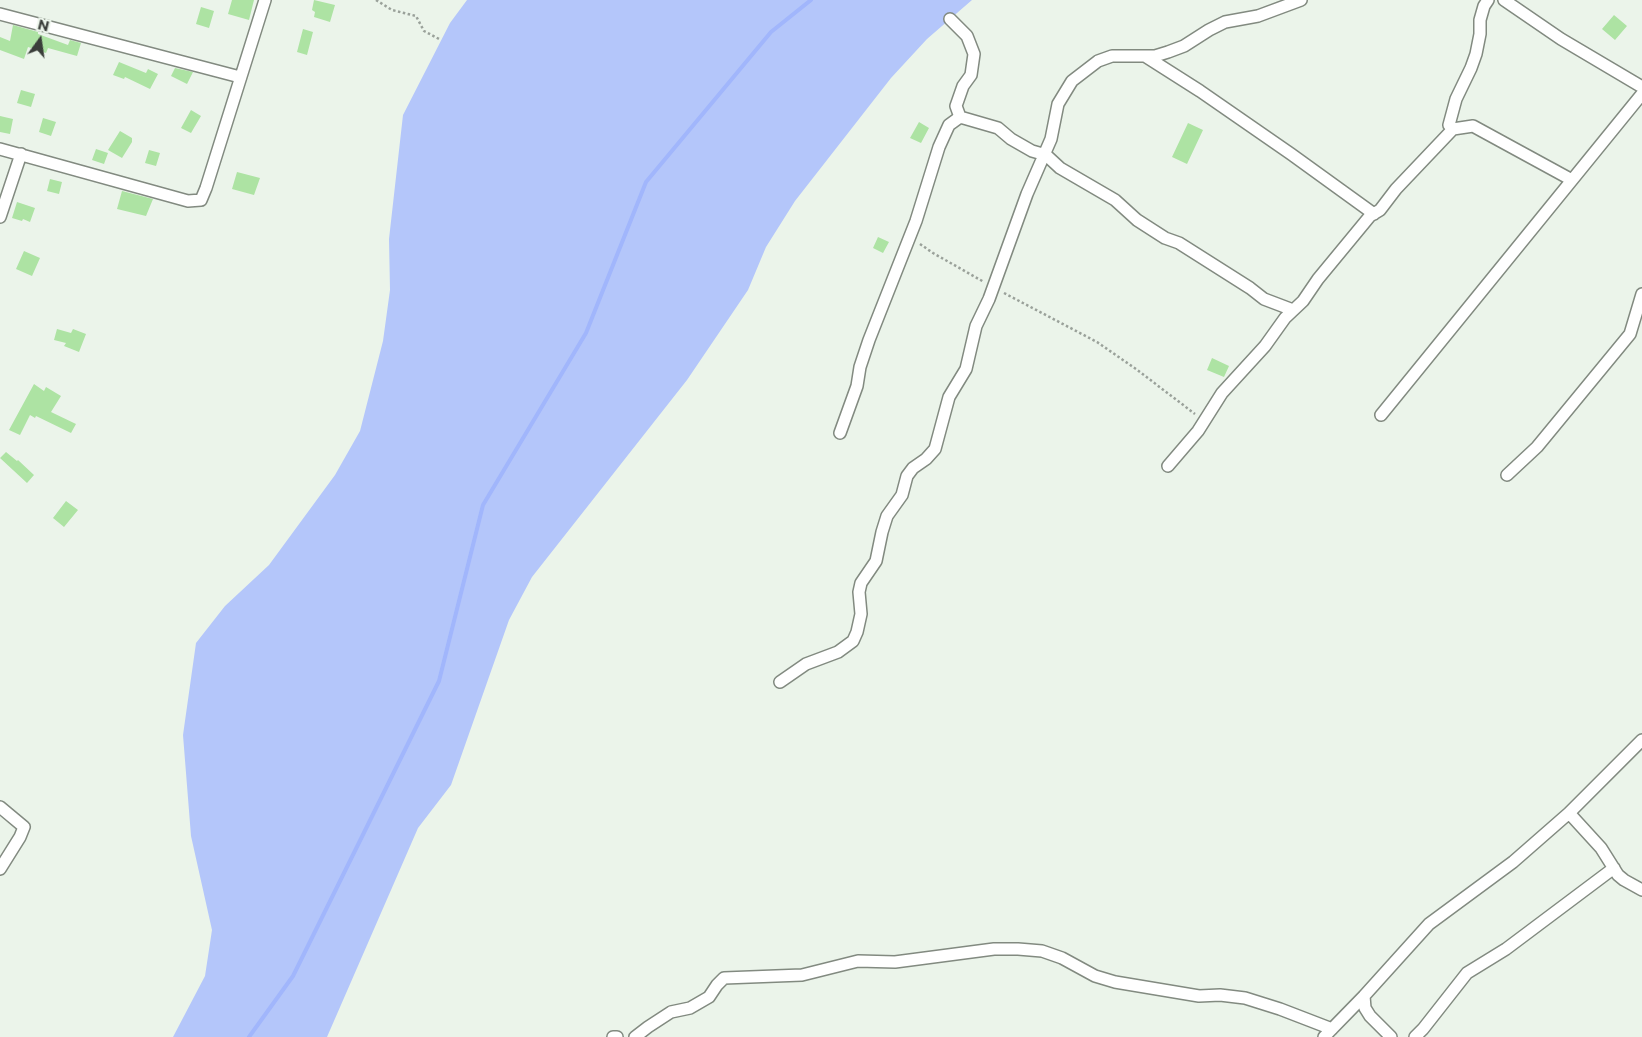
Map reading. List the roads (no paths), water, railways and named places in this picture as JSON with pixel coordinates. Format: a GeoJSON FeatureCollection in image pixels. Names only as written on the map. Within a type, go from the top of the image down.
{"type":"FeatureCollection","features":[{"type":"Feature","properties":{"kind":"street"},"geometry":{"type":"LineString","coordinates":[[0,149],[188,201],[201,200],[265,0]]}},
{"type":"Feature","properties":{"kind":"street"},"geometry":{"type":"LineString","coordinates":[[780,682],[806,664],[838,652],[853,640],[861,614],[859,592],[861,583],[876,561],[882,532],[888,516],[902,495],[907,476],[935,449],[949,397],[966,369],[976,326],[989,299],[1027,194],[1052,140],[1058,104],[1072,81],[1098,61],[1112,56],[1155,56],[1184,46],[1225,22],[1258,16],[1301,0]]}},
{"type":"Feature","properties":{"kind":"street"},"geometry":{"type":"LineString","coordinates":[[1453,129],[1449,125],[1456,99],[1476,54],[1480,34],[1480,20],[1488,0]]}},
{"type":"Feature","properties":{"kind":"street"},"geometry":{"type":"LineString","coordinates":[[1504,0],[1561,39],[1642,87]]}},
{"type":"Feature","properties":{"kind":"street"},"geometry":{"type":"LineString","coordinates":[[0,14],[240,77]]}},
{"type":"Feature","properties":{"kind":"street"},"geometry":{"type":"LineString","coordinates":[[950,19],[966,36],[974,54],[972,75],[963,86],[956,106],[960,117]]}},
{"type":"Feature","properties":{"kind":"street"},"geometry":{"type":"LineString","coordinates":[[1145,56],[1291,154],[1374,214]]}},
{"type":"Feature","properties":{"kind":"street"},"geometry":{"type":"LineString","coordinates":[[1381,415],[1642,94]]}},
{"type":"Feature","properties":{"kind":"street"},"geometry":{"type":"LineString","coordinates":[[960,117],[998,128],[1011,139],[1032,151],[1046,155],[1060,168],[1115,200],[1136,220],[1165,238],[1179,243],[1264,299],[1293,310]]}},
{"type":"Feature","properties":{"kind":"street"},"geometry":{"type":"LineString","coordinates":[[840,433],[857,386],[860,367],[866,349],[910,235],[942,140],[949,125],[960,117]]}},
{"type":"Feature","properties":{"kind":"street"},"geometry":{"type":"LineString","coordinates":[[1168,466],[1198,431],[1222,393],[1265,346],[1285,318],[1303,301],[1318,279],[1374,214],[1380,210],[1396,189],[1453,129],[1473,126],[1572,180]]}},
{"type":"Feature","properties":{"kind":"street"},"geometry":{"type":"LineString","coordinates":[[0,217],[21,154]]}},
{"type":"Feature","properties":{"kind":"street"},"geometry":{"type":"LineString","coordinates":[[1506,475],[1537,446],[1630,334],[1642,294]]}},
{"type":"Feature","properties":{"kind":"street"},"geometry":{"type":"LineString","coordinates":[[635,1037],[648,1026],[671,1012],[690,1008],[709,997],[724,978],[802,975],[858,961],[895,962],[994,949],[1042,951],[1062,958],[1095,976],[1115,982],[1199,996],[1220,995],[1245,998],[1280,1008],[1328,1033],[1429,924],[1513,862],[1569,813],[1642,740]]}},
{"type":"Feature","properties":{"kind":"street"},"geometry":{"type":"LineString","coordinates":[[0,807],[24,826],[20,837],[0,869]]}},
{"type":"Feature","properties":{"kind":"street"},"geometry":{"type":"LineString","coordinates":[[1569,813],[1601,848],[1624,880],[1642,890]]}},
{"type":"Feature","properties":{"kind":"street"},"geometry":{"type":"LineString","coordinates":[[1415,1037],[1467,973],[1506,949],[1614,868]]}},
{"type":"Feature","properties":{"kind":"street"},"geometry":{"type":"LineString","coordinates":[[1364,996],[1365,1008],[1370,1016],[1391,1037]]}},
{"type":"Feature","properties":{"kind":"waterway"},"geometry":{"type":"LineString","coordinates":[[249,1037],[293,976],[439,681],[483,505],[586,333],[646,182],[771,32],[811,0]]}}]}
